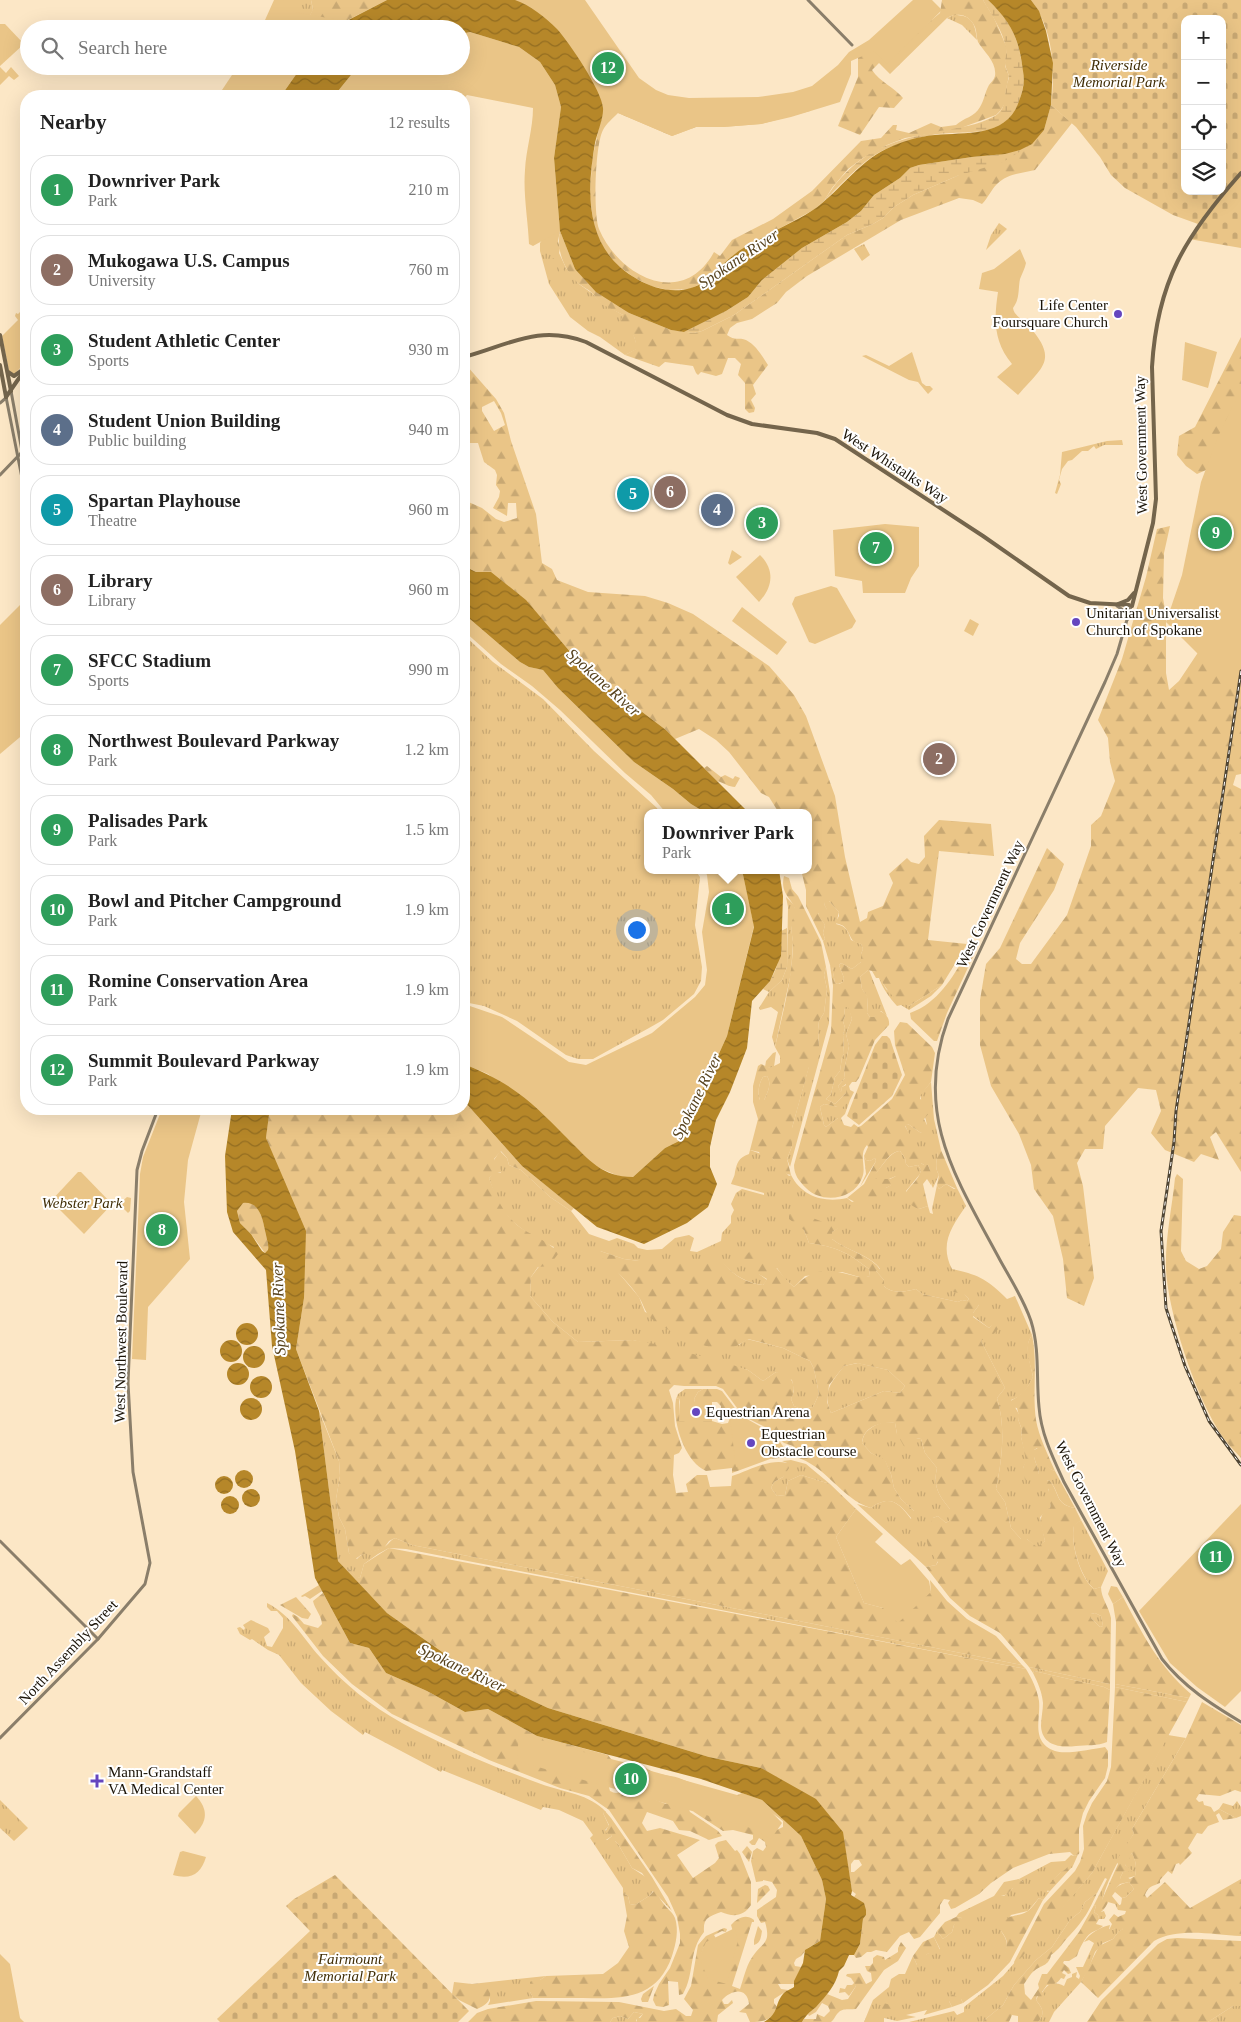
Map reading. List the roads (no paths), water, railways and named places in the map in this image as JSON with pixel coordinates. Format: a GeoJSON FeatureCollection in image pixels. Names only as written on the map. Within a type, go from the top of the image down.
{"type":"FeatureCollection","features":[{"type":"Feature","properties":{"kind":"main road"},"geometry":{"type":"LineString","coordinates":[[808,0],[852,45]]}},
{"type":"Feature","properties":{"kind":"main road","name":"West Government Way"},"geometry":{"type":"LineString","coordinates":[[1241,173],[1198,224],[1181,253],[1168,283],[1155,333],[1152,368],[1156,499],[1153,523],[1118,654],[948,1019],[940,1051],[935,1087],[937,1116],[951,1167],[1019,1294],[1030,1319],[1036,1339],[1039,1408],[1043,1430],[1052,1455],[1117,1580],[1153,1645],[1172,1672],[1198,1695],[1241,1722]]}},
{"type":"Feature","properties":{"kind":"main road","name":"West Whistalks Way"},"geometry":{"type":"LineString","coordinates":[[470,355],[544,334],[569,336],[586,342],[727,415],[752,424],[817,433],[834,439],[983,536],[1069,596],[1090,603],[1130,606]]}},
{"type":"Feature","properties":{"kind":"main road"},"geometry":{"type":"LineString","coordinates":[[0,335],[20,435]]}},
{"type":"Feature","properties":{"kind":"main road"},"geometry":{"type":"LineString","coordinates":[[0,365],[20,465]]}},
{"type":"Feature","properties":{"kind":"main road"},"geometry":{"type":"LineString","coordinates":[[7,371],[14,376],[20,372]]}},
{"type":"Feature","properties":{"kind":"main road"},"geometry":{"type":"LineString","coordinates":[[0,403],[20,377]]}},
{"type":"Feature","properties":{"kind":"main road"},"geometry":{"type":"LineString","coordinates":[[0,475],[20,454]]}},
{"type":"Feature","properties":{"kind":"main road"},"geometry":{"type":"LineString","coordinates":[[1114,605],[1128,600],[1136,589]]}},
{"type":"Feature","properties":{"kind":"main road"},"geometry":{"type":"LineString","coordinates":[[1114,605],[1123,609],[1128,619]]}},
{"type":"Feature","properties":{"kind":"main road","name":"West Northwest Boulevard"},"geometry":{"type":"LineString","coordinates":[[148,1578],[149,1550],[133,1472],[128,1383],[137,1170],[156,1115]]}},
{"type":"Feature","properties":{"kind":"main road"},"geometry":{"type":"LineString","coordinates":[[0,1540],[98,1639]]}},
{"type":"Feature","properties":{"kind":"main road","name":"North Assembly Street"},"geometry":{"type":"LineString","coordinates":[[0,1738],[98,1639],[148,1578]]}},
{"type":"Feature","properties":{"kind":"water","name":"Spokane River"},"geometry":{"type":"Polygon","coordinates":[[[387,0],[515,0],[538,12],[557,29],[577,55],[601,100],[603,111],[595,143],[590,182],[593,219],[598,237],[607,253],[620,267],[637,279],[662,289],[689,289],[705,281],[731,257],[744,248],[816,208],[858,169],[886,149],[923,137],[984,131],[1005,122],[1013,113],[1023,90],[1023,71],[1013,32],[1003,16],[988,0],[1031,0],[1039,11],[1046,31],[1053,63],[1051,105],[1044,130],[1032,144],[1005,154],[972,157],[910,168],[900,178],[874,195],[861,211],[847,222],[802,248],[762,280],[748,297],[726,311],[684,332],[671,330],[629,313],[596,292],[575,269],[560,231],[554,158],[561,107],[555,85],[540,62],[519,47],[470,32],[470,20],[348,20],[387,0]]]}},
{"type":"Feature","properties":{"kind":"water"},"geometry":{"type":"Polygon","coordinates":[[[296,75],[351,75],[339,90],[285,90],[296,75]]]}},
{"type":"Feature","properties":{"kind":"water"},"geometry":{"type":"Polygon","coordinates":[[[470,569],[476,572],[491,572],[526,600],[572,654],[596,677],[666,730],[745,809],[699,809],[691,804],[634,762],[558,688],[543,670],[529,667],[520,662],[470,619],[470,569]]]}},
{"type":"Feature","properties":{"kind":"water"},"geometry":{"type":"Polygon","coordinates":[[[743,874],[780,874],[783,896],[781,956],[770,981],[752,1001],[747,1048],[730,1092],[716,1120],[710,1147],[710,1167],[717,1184],[708,1207],[687,1223],[644,1244],[597,1227],[522,1166],[470,1108],[470,1067],[498,1080],[525,1098],[583,1154],[604,1171],[633,1177],[665,1148],[679,1141],[727,1036],[754,927],[743,874]]]}},
{"type":"Feature","properties":{"kind":"water","name":"Spokane River"},"geometry":{"type":"Polygon","coordinates":[[[231,1115],[269,1115],[266,1138],[306,1231],[304,1298],[296,1349],[319,1411],[338,1561],[387,1613],[469,1671],[548,1708],[709,1757],[761,1768],[816,1799],[843,1832],[851,1895],[864,1903],[866,1910],[860,1944],[854,1955],[849,1955],[830,1990],[802,2022],[764,2022],[775,2012],[783,1994],[794,1987],[794,1981],[803,1963],[805,1950],[820,1941],[826,1899],[822,1880],[801,1836],[762,1800],[701,1779],[537,1736],[488,1709],[465,1712],[427,1691],[386,1673],[369,1648],[350,1643],[315,1578],[295,1451],[272,1346],[266,1270],[233,1232],[227,1212],[225,1156],[231,1115]],[[243,1203],[237,1211],[240,1223],[265,1253],[268,1250],[268,1246],[262,1219],[254,1205],[243,1203]]]}},
{"type":"Feature","properties":{"kind":"water"},"geometry":{"type":"Polygon","coordinates":[[[247,1323],[255,1326],[258,1334],[255,1342],[247,1345],[239,1342],[236,1334],[239,1326],[247,1323]]]}},
{"type":"Feature","properties":{"kind":"water"},"geometry":{"type":"Polygon","coordinates":[[[231,1340],[239,1343],[242,1351],[239,1359],[231,1362],[223,1359],[220,1351],[223,1343],[231,1340]]]}},
{"type":"Feature","properties":{"kind":"water"},"geometry":{"type":"Polygon","coordinates":[[[254,1346],[262,1349],[265,1357],[262,1365],[254,1368],[246,1365],[243,1357],[246,1349],[254,1346]]]}},
{"type":"Feature","properties":{"kind":"water"},"geometry":{"type":"Polygon","coordinates":[[[238,1363],[246,1366],[249,1374],[246,1382],[238,1385],[230,1382],[227,1374],[230,1366],[238,1363]]]}},
{"type":"Feature","properties":{"kind":"water"},"geometry":{"type":"Polygon","coordinates":[[[261,1376],[269,1379],[272,1387],[269,1395],[261,1398],[253,1395],[250,1387],[253,1379],[261,1376]]]}},
{"type":"Feature","properties":{"kind":"water"},"geometry":{"type":"Polygon","coordinates":[[[251,1398],[259,1401],[262,1409],[259,1417],[251,1420],[243,1417],[240,1409],[243,1401],[251,1398]]]}},
{"type":"Feature","properties":{"kind":"water"},"geometry":{"type":"Polygon","coordinates":[[[244,1470],[250,1473],[253,1479],[250,1485],[244,1488],[238,1485],[235,1479],[238,1473],[244,1470]]]}},
{"type":"Feature","properties":{"kind":"water"},"geometry":{"type":"Polygon","coordinates":[[[220,1476],[228,1476],[233,1481],[231,1492],[220,1494],[215,1489],[215,1481],[220,1476]]]}},
{"type":"Feature","properties":{"kind":"water"},"geometry":{"type":"Polygon","coordinates":[[[247,1489],[255,1489],[260,1494],[258,1505],[247,1507],[242,1502],[242,1494],[247,1489]]]}},
{"type":"Feature","properties":{"kind":"water"},"geometry":{"type":"Polygon","coordinates":[[[226,1496],[234,1496],[239,1501],[237,1512],[226,1514],[221,1509],[221,1501],[226,1496]]]}},
{"type":"Feature","properties":{"kind":"railway"},"geometry":{"type":"LineString","coordinates":[[1241,671],[1176,1111],[1174,1142],[1161,1231],[1166,1308],[1185,1366],[1209,1421],[1241,1465]]}},
{"type":"Feature","properties":{"kind":"place","name":"Summit Boulevard Parkway"},"geometry":{"type":"Point","coordinates":[608,68]}},
{"type":"Feature","properties":{"kind":"place","name":"Life Center Foursquare Church"},"geometry":{"type":"Point","coordinates":[1118,314]}},
{"type":"Feature","properties":{"kind":"place","name":"Library"},"geometry":{"type":"Point","coordinates":[670,492]}},
{"type":"Feature","properties":{"kind":"place","name":"Spartan Playhouse"},"geometry":{"type":"Point","coordinates":[633,494]}},
{"type":"Feature","properties":{"kind":"place","name":"Student Union Building"},"geometry":{"type":"Point","coordinates":[717,510]}},
{"type":"Feature","properties":{"kind":"place","name":"Student Athletic Center"},"geometry":{"type":"Point","coordinates":[762,523]}},
{"type":"Feature","properties":{"kind":"place","name":"Palisades Park"},"geometry":{"type":"Point","coordinates":[1216,533]}},
{"type":"Feature","properties":{"kind":"place","name":"SFCC Stadium"},"geometry":{"type":"Point","coordinates":[876,548]}},
{"type":"Feature","properties":{"kind":"place","name":"Unitarian Universalist Church of Spokane"},"geometry":{"type":"Point","coordinates":[1076,622]}},
{"type":"Feature","properties":{"kind":"place","name":"Mukogawa U.S. Campus"},"geometry":{"type":"Point","coordinates":[939,759]}},
{"type":"Feature","properties":{"kind":"place","name":"Downriver Park"},"geometry":{"type":"Point","coordinates":[728,909]}},
{"type":"Feature","properties":{"kind":"place","name":"Northwest Boulevard Parkway"},"geometry":{"type":"Point","coordinates":[162,1230]}},
{"type":"Feature","properties":{"kind":"place","name":"Equestrian Arena"},"geometry":{"type":"Point","coordinates":[696,1412]}},
{"type":"Feature","properties":{"kind":"place","name":"Equestrian Obstacle course"},"geometry":{"type":"Point","coordinates":[751,1443]}},
{"type":"Feature","properties":{"kind":"place","name":"Romine Conservation Area"},"geometry":{"type":"Point","coordinates":[1216,1557]}},
{"type":"Feature","properties":{"kind":"place","name":"Bowl and Pitcher Campground"},"geometry":{"type":"Point","coordinates":[631,1779]}},
{"type":"Feature","properties":{"kind":"place","name":"Mann-Grandstaff VA Medical Center"},"geometry":{"type":"Point","coordinates":[97,1781]}},
{"type":"Feature","properties":{"kind":"park label","name":"Riverside Memorial Park"},"geometry":{"type":"Point","coordinates":[1119,74]}},
{"type":"Feature","properties":{"kind":"park label","name":"Webster Park"},"geometry":{"type":"Point","coordinates":[82,1203]}},
{"type":"Feature","properties":{"kind":"park label","name":"Fairmount Memorial Park"},"geometry":{"type":"Point","coordinates":[350,1968]}}]}
